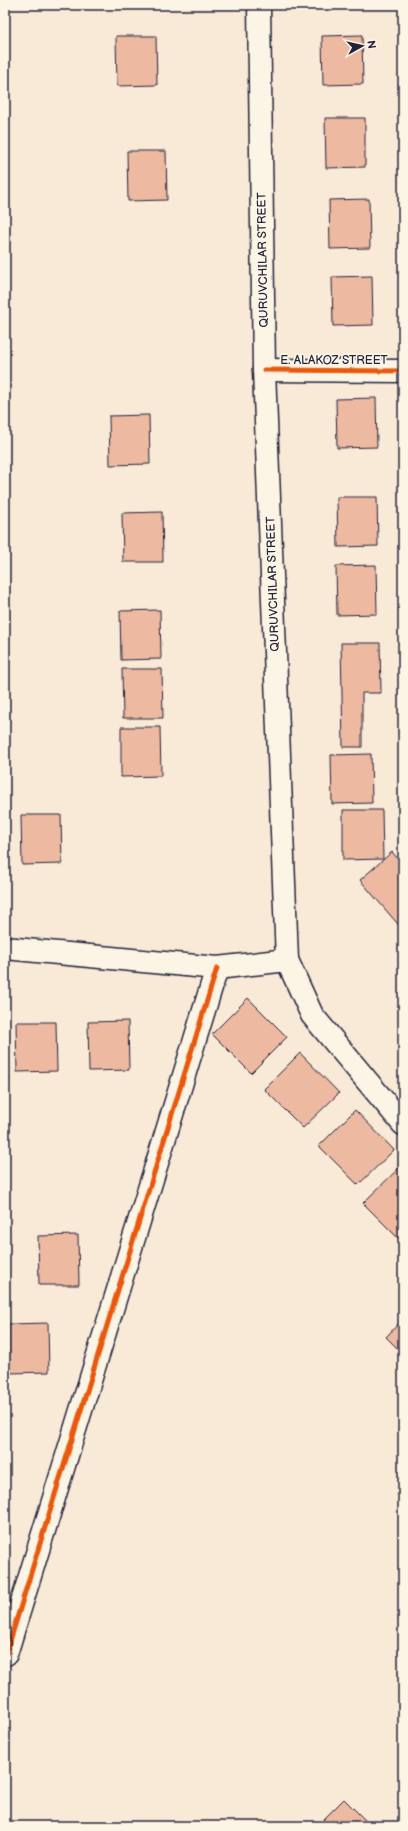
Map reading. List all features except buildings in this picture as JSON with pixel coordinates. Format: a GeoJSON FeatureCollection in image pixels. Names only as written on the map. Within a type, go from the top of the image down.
{"type":"FeatureCollection","features":[{"type":"Feature","properties":{"kind":"main road","name":"QURUVCHILAR STREET"},"geometry":{"type":"LineString","coordinates":[[259,5],[264,370],[287,960],[312,1015],[403,1124]]}},
{"type":"Feature","properties":{"kind":"main road","name":"E. ALAKOZ STREET"},"geometry":{"type":"LineString","coordinates":[[264,370],[403,371]]}},
{"type":"Feature","properties":{"kind":"main road"},"geometry":{"type":"LineString","coordinates":[[5,948],[217,968],[287,960]]}},
{"type":"Feature","properties":{"kind":"main road"},"geometry":{"type":"LineString","coordinates":[[6,1654],[217,968]]}},
{"type":"Feature","properties":{"kind":"cycle path"},"geometry":{"type":"LineString","coordinates":[[264,370],[403,371]]}},
{"type":"Feature","properties":{"kind":"cycle path"},"geometry":{"type":"LineString","coordinates":[[6,1654],[217,968]]}}]}
